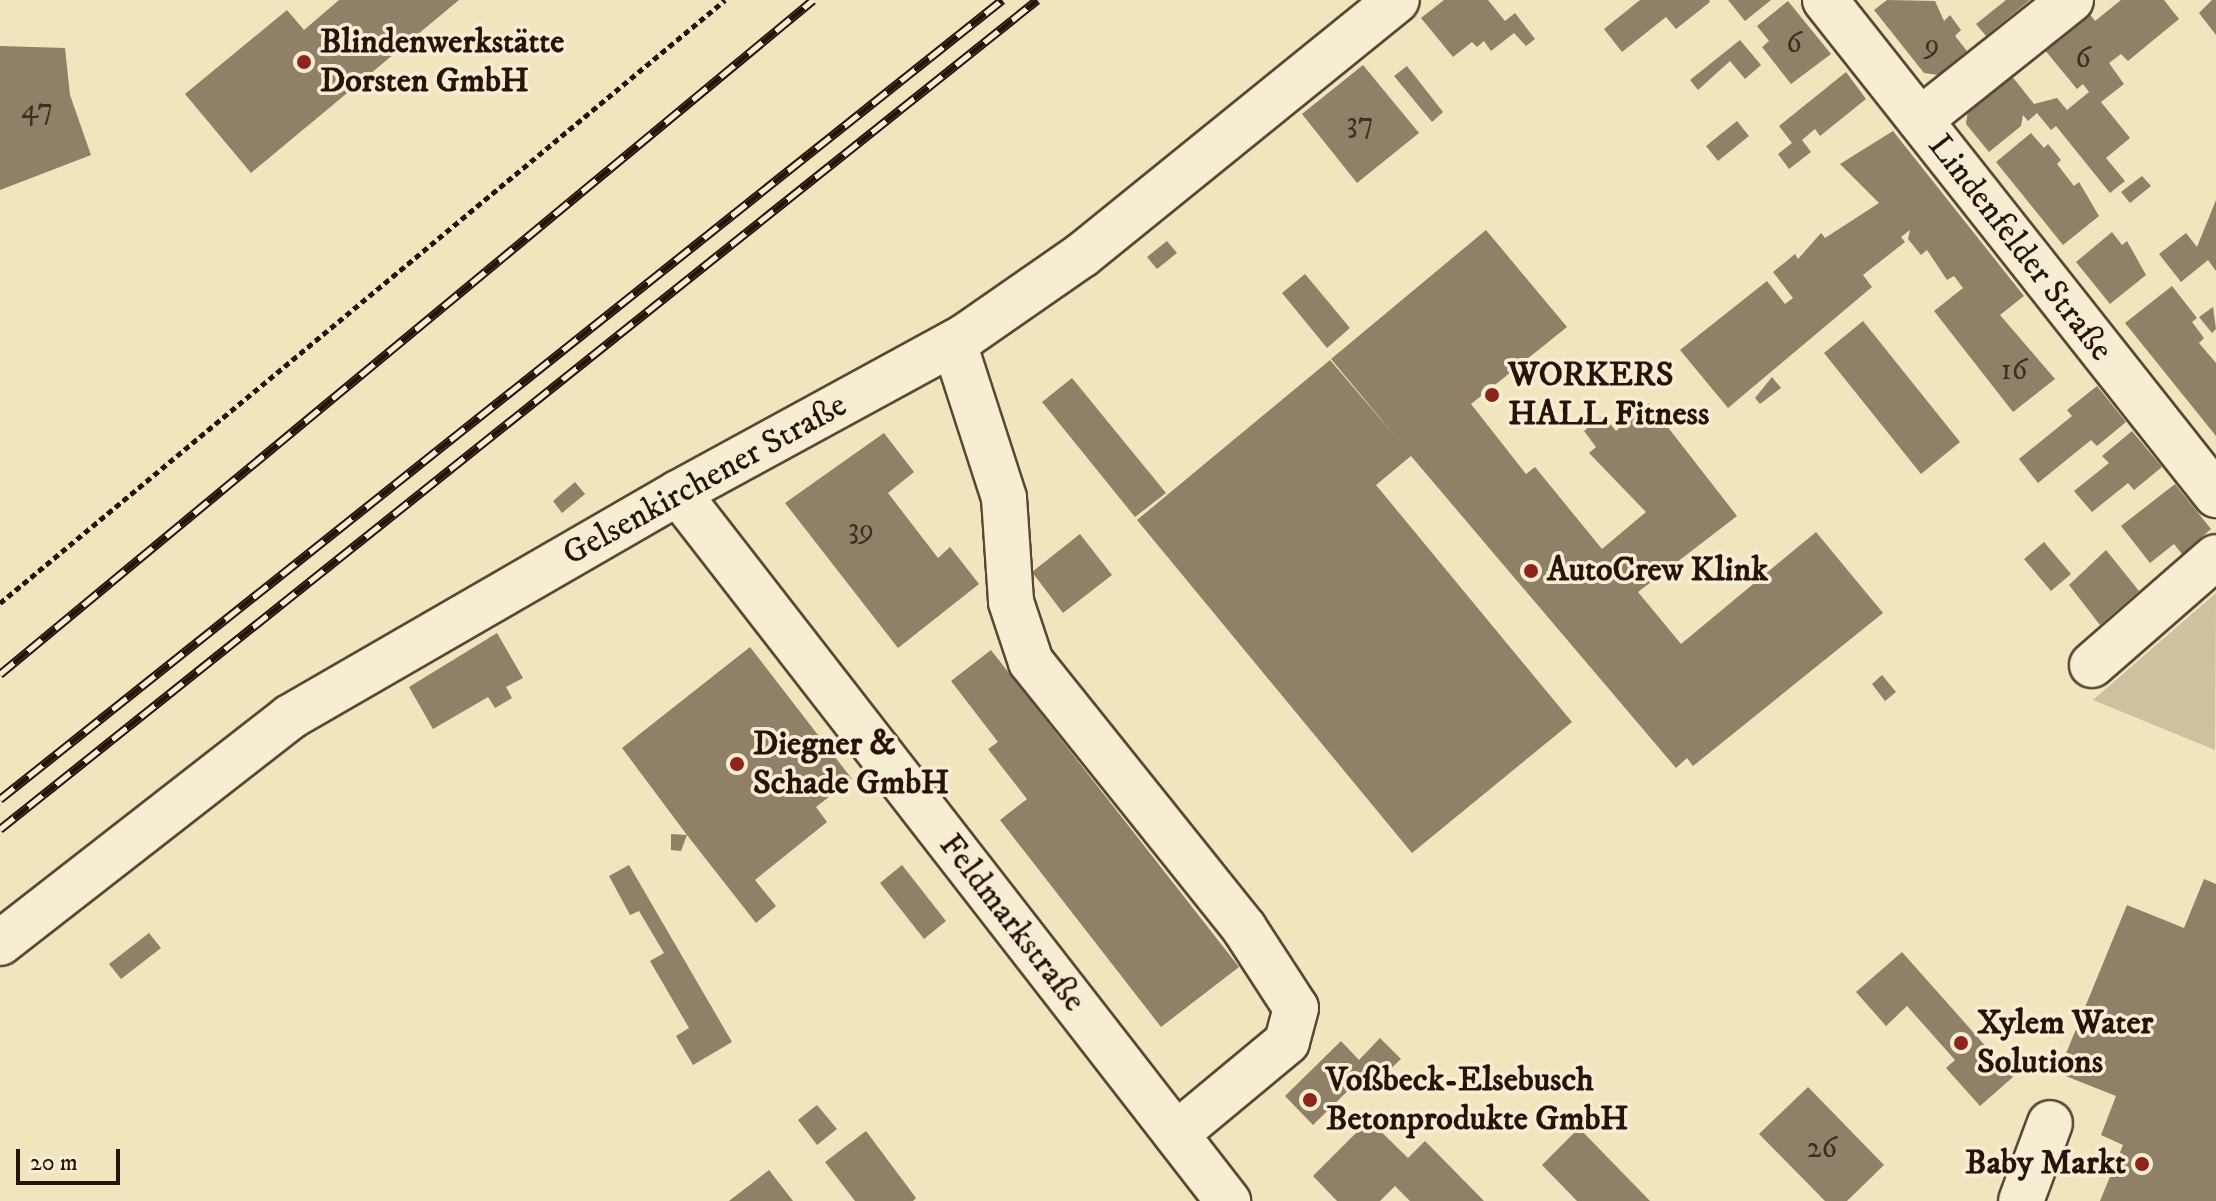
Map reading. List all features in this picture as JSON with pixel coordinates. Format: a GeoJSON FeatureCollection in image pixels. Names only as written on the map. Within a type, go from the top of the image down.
{"type":"FeatureCollection","features":[{"type":"Feature","properties":{"kind":"street","name":"Gelsenkirchener Straße"},"geometry":{"type":"LineString","coordinates":[[0,943],[290,717],[678,493],[954,343],[1082,255],[1397,0]]}},
{"type":"Feature","properties":{"kind":"street","name":"Lindenfelder Straße"},"geometry":{"type":"LineString","coordinates":[[1825,0],[2216,495]]}},
{"type":"Feature","properties":{"kind":"street"},"geometry":{"type":"LineString","coordinates":[[1920,120],[2071,0]]}},
{"type":"Feature","properties":{"kind":"street"},"geometry":{"type":"LineString","coordinates":[[954,343],[1004,498],[1011,602],[1031,662],[1244,928],[1296,1008],[1287,1042],[1176,1134]]}},
{"type":"Feature","properties":{"kind":"street","name":"Feldmarkstraße"},"geometry":{"type":"LineString","coordinates":[[678,493],[1228,1201]]}},
{"type":"Feature","properties":{"kind":"street"},"geometry":{"type":"LineString","coordinates":[[2092,665],[2216,557]]}},
{"type":"Feature","properties":{"kind":"street"},"geometry":{"type":"LineString","coordinates":[[2021,1201],[2050,1123]]}},
{"type":"Feature","properties":{"kind":"path"},"geometry":{"type":"LineString","coordinates":[[0,603],[725,0]]}},
{"type":"Feature","properties":{"kind":"shaded area"},"geometry":{"type":"Polygon","coordinates":[[[2216,593],[2215,750],[2093,700],[2216,593]]]}},
{"type":"Feature","properties":{"kind":"building","name":"Blindenwerkstätte Dorsten GmbH"},"geometry":{"type":"Polygon","coordinates":[[[339,0],[459,0],[251,173],[185,94],[287,10],[304,30],[339,0]]]}},
{"type":"Feature","properties":{"kind":"building"},"geometry":{"type":"Polygon","coordinates":[[[1444,0],[1488,0],[1505,21],[1515,13],[1535,39],[1526,46],[1514,33],[1491,51],[1484,41],[1477,47],[1472,42],[1453,57],[1421,18],[1444,0]]]}},
{"type":"Feature","properties":{"kind":"building"},"geometry":{"type":"Polygon","coordinates":[[[1640,0],[1710,2],[1676,29],[1666,17],[1622,52],[1604,29],[1640,0]]]}},
{"type":"Feature","properties":{"kind":"building"},"geometry":{"type":"Polygon","coordinates":[[[1728,0],[1771,0],[1745,21],[1728,0]]]}},
{"type":"Feature","properties":{"kind":"building"},"geometry":{"type":"Polygon","coordinates":[[[1887,0],[1935,1],[1944,21],[1950,15],[1961,30],[1955,36],[1967,51],[1938,75],[1924,73],[1874,10],[1887,0]]]}},
{"type":"Feature","properties":{"kind":"building"},"geometry":{"type":"Polygon","coordinates":[[[2006,0],[2030,0],[1986,36],[1976,24],[2006,0]]]}},
{"type":"Feature","properties":{"kind":"building"},"geometry":{"type":"Polygon","coordinates":[[[2121,0],[2164,0],[2179,19],[2128,61],[2121,54],[2109,63],[2124,84],[2101,102],[2130,138],[2106,158],[2125,181],[2110,193],[2056,126],[2051,130],[2037,113],[2028,121],[2023,115],[2021,126],[1989,152],[1966,124],[1968,110],[2011,75],[2034,104],[2057,98],[2067,110],[2089,92],[2083,84],[2077,89],[2044,49],[2089,13],[2095,21],[2121,0]]]}},
{"type":"Feature","properties":{"kind":"building"},"geometry":{"type":"Polygon","coordinates":[[[2212,0],[2216,0],[2216,35],[2199,13],[2212,0]]]}},
{"type":"Feature","properties":{"kind":"building"},"geometry":{"type":"Polygon","coordinates":[[[1788,1],[1831,54],[1791,84],[1762,47],[1769,41],[1757,26],[1788,1]]]}},
{"type":"Feature","properties":{"kind":"building"},"geometry":{"type":"Polygon","coordinates":[[[1740,40],[1761,65],[1745,79],[1730,61],[1698,90],[1690,80],[1740,40]]]}},
{"type":"Feature","properties":{"kind":"building"},"geometry":{"type":"Polygon","coordinates":[[[0,46],[65,48],[70,95],[91,155],[0,190],[0,46]]]}},
{"type":"Feature","properties":{"kind":"building"},"geometry":{"type":"Polygon","coordinates":[[[1363,65],[1419,133],[1357,183],[1302,114],[1363,65]]]}},
{"type":"Feature","properties":{"kind":"building"},"geometry":{"type":"Polygon","coordinates":[[[1407,66],[1443,112],[1432,122],[1394,76],[1407,66]]]}},
{"type":"Feature","properties":{"kind":"building"},"geometry":{"type":"Polygon","coordinates":[[[1846,72],[1866,99],[1820,136],[1815,129],[1802,140],[1811,152],[1789,169],[1778,154],[1792,143],[1779,126],[1846,72]]]}},
{"type":"Feature","properties":{"kind":"building"},"geometry":{"type":"Polygon","coordinates":[[[1737,121],[1749,136],[1718,161],[1706,146],[1737,121]]]}},
{"type":"Feature","properties":{"kind":"building"},"geometry":{"type":"Polygon","coordinates":[[[1893,131],[2024,296],[2000,315],[2055,379],[2013,412],[1934,311],[1963,288],[1954,276],[1947,280],[1927,250],[1921,255],[1908,239],[1910,230],[1901,237],[1905,242],[1863,275],[1872,287],[1728,408],[1680,350],[1767,281],[1785,304],[1793,298],[1773,272],[1795,254],[1798,259],[1821,233],[1825,238],[1879,203],[1840,164],[1893,131]]]}},
{"type":"Feature","properties":{"kind":"building"},"geometry":{"type":"Polygon","coordinates":[[[2031,133],[2044,148],[2048,144],[2061,160],[2057,164],[2074,186],[2079,182],[2099,216],[2063,245],[1996,162],[2031,133]]]}},
{"type":"Feature","properties":{"kind":"building"},"geometry":{"type":"Polygon","coordinates":[[[2142,176],[2151,186],[2130,203],[2121,192],[2142,176]]]}},
{"type":"Feature","properties":{"kind":"building"},"geometry":{"type":"Polygon","coordinates":[[[2216,200],[2216,271],[2208,260],[2181,282],[2159,254],[2186,233],[2197,247],[2216,200]]]}},
{"type":"Feature","properties":{"kind":"building"},"geometry":{"type":"Polygon","coordinates":[[[1486,230],[1567,327],[1471,404],[1526,474],[1535,467],[1602,549],[1646,512],[1589,453],[1596,447],[1584,431],[1603,415],[1616,431],[1649,403],[1737,516],[1638,592],[1681,644],[1816,532],[1883,613],[1693,766],[1687,758],[1676,768],[1411,456],[1376,485],[1572,722],[1412,853],[1137,520],[1330,360],[1396,437],[1331,359],[1486,230]]]}},
{"type":"Feature","properties":{"kind":"building"},"geometry":{"type":"Polygon","coordinates":[[[2112,232],[2122,245],[2127,241],[2146,275],[2110,304],[2076,262],[2112,232]]]}},
{"type":"Feature","properties":{"kind":"building"},"geometry":{"type":"Polygon","coordinates":[[[1167,241],[1177,253],[1157,269],[1147,257],[1167,241]]]}},
{"type":"Feature","properties":{"kind":"building"},"geometry":{"type":"Polygon","coordinates":[[[1305,274],[1350,328],[1327,348],[1282,293],[1305,274]]]}},
{"type":"Feature","properties":{"kind":"building"},"geometry":{"type":"Polygon","coordinates":[[[2172,286],[2197,318],[2192,322],[2204,338],[2199,343],[2216,363],[2216,436],[2125,323],[2172,286]]]}},
{"type":"Feature","properties":{"kind":"building"},"geometry":{"type":"Polygon","coordinates":[[[2213,307],[2216,329],[2212,333],[2199,317],[2213,307]]]}},
{"type":"Feature","properties":{"kind":"building"},"geometry":{"type":"Polygon","coordinates":[[[1863,321],[1960,442],[1921,474],[1824,353],[1863,321]]]}},
{"type":"Feature","properties":{"kind":"building"},"geometry":{"type":"Polygon","coordinates":[[[1772,377],[1781,388],[1760,404],[1755,398],[1772,377]]]}},
{"type":"Feature","properties":{"kind":"building"},"geometry":{"type":"Polygon","coordinates":[[[1072,378],[1166,493],[1135,517],[1042,402],[1072,378]]]}},
{"type":"Feature","properties":{"kind":"building"},"geometry":{"type":"Polygon","coordinates":[[[2097,386],[2126,422],[2097,446],[2091,440],[2038,483],[2019,459],[2072,416],[2067,410],[2097,386]]]}},
{"type":"Feature","properties":{"kind":"building"},"geometry":{"type":"Polygon","coordinates":[[[2132,431],[2162,467],[2134,490],[2128,483],[2092,512],[2074,491],[2109,463],[2102,456],[2132,431]]]}},
{"type":"Feature","properties":{"kind":"building"},"geometry":{"type":"Polygon","coordinates":[[[884,433],[914,472],[888,493],[938,558],[950,547],[979,584],[898,648],[785,503],[884,433]]]}},
{"type":"Feature","properties":{"kind":"building"},"geometry":{"type":"Polygon","coordinates":[[[575,482],[585,494],[562,513],[553,501],[575,482]]]}},
{"type":"Feature","properties":{"kind":"building"},"geometry":{"type":"Polygon","coordinates":[[[2175,484],[2211,529],[2182,554],[2174,544],[2150,563],[2121,526],[2175,484]]]}},
{"type":"Feature","properties":{"kind":"building"},"geometry":{"type":"Polygon","coordinates":[[[1080,534],[1112,575],[1063,613],[1032,572],[1080,534]]]}},
{"type":"Feature","properties":{"kind":"building"},"geometry":{"type":"Polygon","coordinates":[[[2044,542],[2071,574],[2051,591],[2024,559],[2044,542]]]}},
{"type":"Feature","properties":{"kind":"building"},"geometry":{"type":"Polygon","coordinates":[[[2106,550],[2139,591],[2100,625],[2069,585],[2106,550]]]}},
{"type":"Feature","properties":{"kind":"building"},"geometry":{"type":"Polygon","coordinates":[[[497,633],[523,678],[506,687],[512,698],[495,708],[488,697],[433,729],[409,687],[497,633]]]}},
{"type":"Feature","properties":{"kind":"building","name":"Diegner & Schade GmbH"},"geometry":{"type":"Polygon","coordinates":[[[750,647],[852,779],[816,807],[827,822],[755,880],[776,906],[756,923],[622,748],[750,647]]]}},
{"type":"Feature","properties":{"kind":"building"},"geometry":{"type":"Polygon","coordinates":[[[991,650],[1239,967],[1161,1027],[1000,820],[1027,799],[988,749],[998,742],[951,681],[991,650]]]}},
{"type":"Feature","properties":{"kind":"building"},"geometry":{"type":"Polygon","coordinates":[[[1882,675],[1896,692],[1885,701],[1872,684],[1882,675]]]}},
{"type":"Feature","properties":{"kind":"building"},"geometry":{"type":"Polygon","coordinates":[[[671,834],[687,835],[681,851],[671,850],[671,834]]]}},
{"type":"Feature","properties":{"kind":"building"},"geometry":{"type":"Polygon","coordinates":[[[629,865],[732,1042],[693,1065],[676,1036],[689,1028],[650,961],[664,953],[639,911],[630,915],[609,876],[629,865]]]}},
{"type":"Feature","properties":{"kind":"building"},"geometry":{"type":"Polygon","coordinates":[[[902,865],[946,921],[924,939],[880,883],[902,865]]]}},
{"type":"Feature","properties":{"kind":"building"},"geometry":{"type":"Polygon","coordinates":[[[2204,879],[2216,884],[2216,1201],[2100,1201],[2123,1145],[2101,1135],[2116,1096],[2058,1073],[2127,905],[2184,928],[2204,879]]]}},
{"type":"Feature","properties":{"kind":"building"},"geometry":{"type":"Polygon","coordinates":[[[149,933],[161,948],[121,979],[109,964],[149,933]]]}},
{"type":"Feature","properties":{"kind":"building","name":"Xylem Water Solutions"},"geometry":{"type":"Polygon","coordinates":[[[1902,952],[2013,1077],[1980,1106],[1946,1068],[1955,1060],[1907,1006],[1886,1026],[1856,992],[1902,952]]]}},
{"type":"Feature","properties":{"kind":"building"},"geometry":{"type":"Polygon","coordinates":[[[1380,1038],[1401,1059],[1379,1080],[1369,1070],[1313,1125],[1285,1096],[1341,1041],[1359,1060],[1380,1038]]]}},
{"type":"Feature","properties":{"kind":"building"},"geometry":{"type":"Polygon","coordinates":[[[1808,1087],[1884,1165],[1847,1201],[1825,1201],[1759,1134],[1808,1087]]]}},
{"type":"Feature","properties":{"kind":"building"},"geometry":{"type":"Polygon","coordinates":[[[817,1105],[837,1129],[817,1145],[798,1120],[817,1105]]]}},
{"type":"Feature","properties":{"kind":"building"},"geometry":{"type":"Polygon","coordinates":[[[1369,1120],[1408,1158],[1425,1141],[1484,1201],[1410,1201],[1395,1186],[1380,1201],[1337,1201],[1313,1176],[1369,1120]]]}},
{"type":"Feature","properties":{"kind":"building"},"geometry":{"type":"Polygon","coordinates":[[[1579,1128],[1650,1201],[1577,1201],[1542,1165],[1579,1128]]]}},
{"type":"Feature","properties":{"kind":"building"},"geometry":{"type":"Polygon","coordinates":[[[866,1131],[916,1198],[913,1201],[855,1201],[825,1162],[866,1131]]]}},
{"type":"Feature","properties":{"kind":"building"},"geometry":{"type":"Polygon","coordinates":[[[769,1170],[793,1201],[729,1201],[769,1170]]]}},
{"type":"Feature","properties":{"kind":"railway"},"geometry":{"type":"LineString","coordinates":[[0,674],[813,0]]}},
{"type":"Feature","properties":{"kind":"railway"},"geometry":{"type":"LineString","coordinates":[[0,799],[1002,0]]}},
{"type":"Feature","properties":{"kind":"railway"},"geometry":{"type":"LineString","coordinates":[[0,829],[1037,0]]}},
{"type":"Feature","properties":{"kind":"place","name":"Blindenwerkstätte Dorsten GmbH"},"geometry":{"type":"Point","coordinates":[304,62]}},
{"type":"Feature","properties":{"kind":"place","name":"WORKERS HALL Fitness"},"geometry":{"type":"Point","coordinates":[1492,395]}},
{"type":"Feature","properties":{"kind":"place","name":"AutoCrew Klink"},"geometry":{"type":"Point","coordinates":[1531,571]}},
{"type":"Feature","properties":{"kind":"place","name":"Diegner & Schade GmbH"},"geometry":{"type":"Point","coordinates":[737,764]}},
{"type":"Feature","properties":{"kind":"place","name":"Xylem Water Solutions"},"geometry":{"type":"Point","coordinates":[1961,1043]}},
{"type":"Feature","properties":{"kind":"place","name":"Voßbeck-Elsebusch Betonprodukte GmbH"},"geometry":{"type":"Point","coordinates":[1310,1100]}},
{"type":"Feature","properties":{"kind":"place","name":"Baby Markt"},"geometry":{"type":"Point","coordinates":[2142,1164]}}]}
